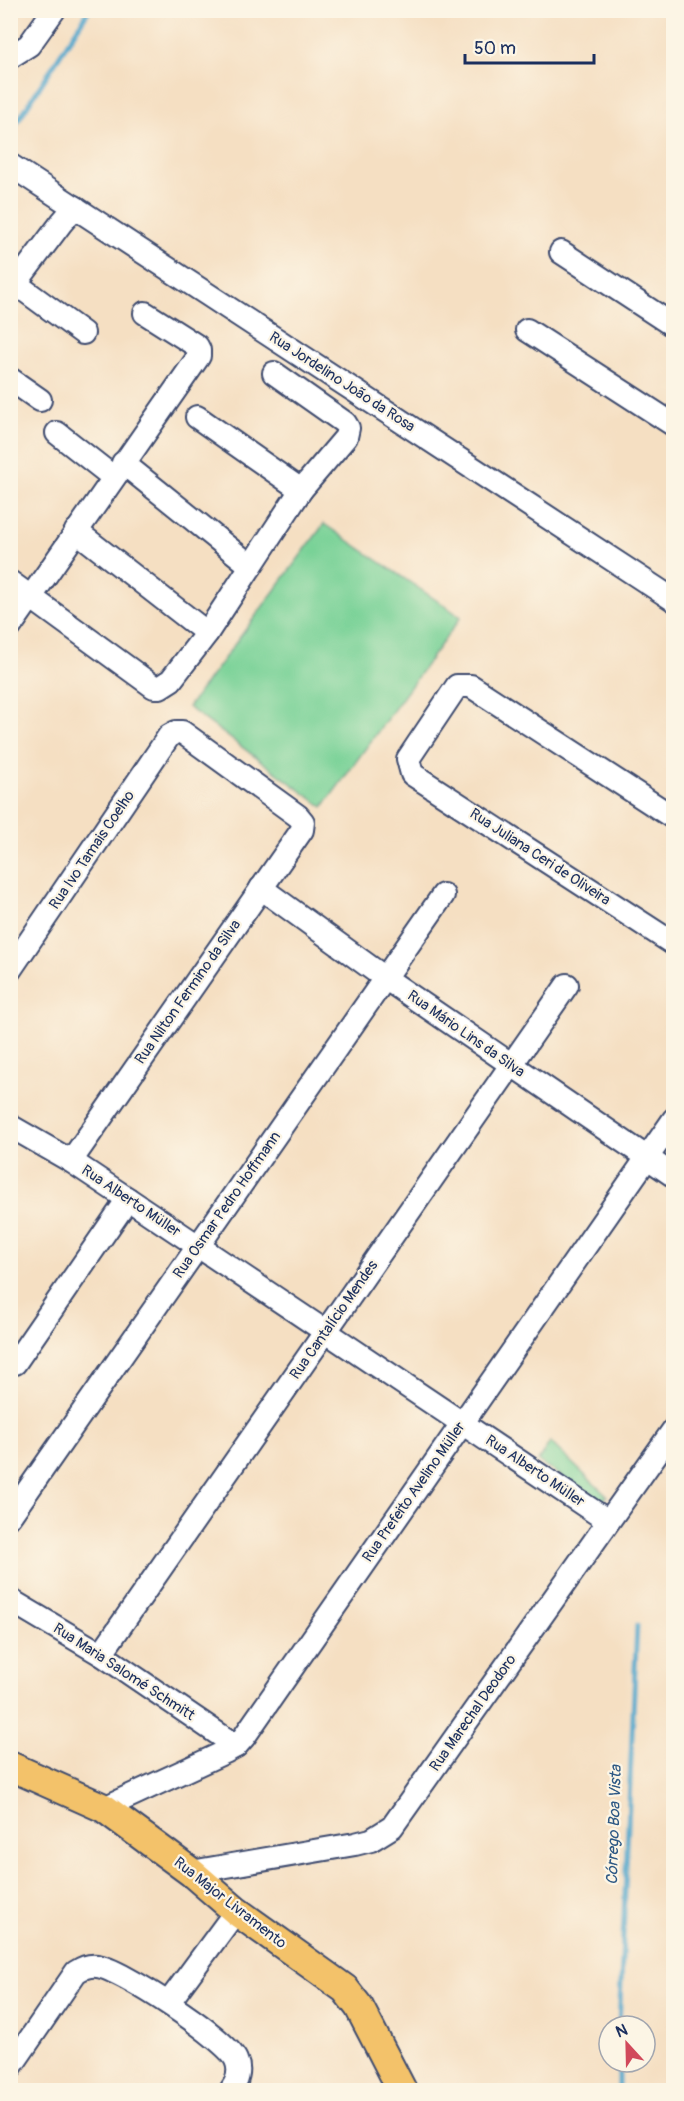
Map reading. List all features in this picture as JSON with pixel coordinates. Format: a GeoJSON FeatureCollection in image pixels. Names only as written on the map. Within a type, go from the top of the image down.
{"type":"FeatureCollection","features":[{"type":"Feature","properties":{"kind":"main road","name":"Rua Major Livramento"},"geometry":{"type":"LineString","coordinates":[[10,1766],[104,1808],[191,1872],[236,1911],[345,1989],[359,2007],[402,2091]]}},
{"type":"Feature","properties":{"kind":"street"},"geometry":{"type":"LineString","coordinates":[[10,57],[28,45],[54,10]]}},
{"type":"Feature","properties":{"kind":"street","name":"Rua Jordelino João da Rosa"},"geometry":{"type":"LineString","coordinates":[[10,165],[75,207],[169,280],[674,600]]}},
{"type":"Feature","properties":{"kind":"street"},"geometry":{"type":"LineString","coordinates":[[75,207],[13,287],[83,333]]}},
{"type":"Feature","properties":{"kind":"street"},"geometry":{"type":"LineString","coordinates":[[561,252],[674,326]]}},
{"type":"Feature","properties":{"kind":"street"},"geometry":{"type":"LineString","coordinates":[[10,627],[199,356],[196,346],[145,313]]}},
{"type":"Feature","properties":{"kind":"street"},"geometry":{"type":"LineString","coordinates":[[527,330],[674,425]]}},
{"type":"Feature","properties":{"kind":"street"},"geometry":{"type":"LineString","coordinates":[[10,582],[154,687],[160,687],[171,680],[207,633],[301,490],[346,437],[348,428],[345,423],[274,373]]}},
{"type":"Feature","properties":{"kind":"street"},"geometry":{"type":"LineString","coordinates":[[10,379],[40,400]]}},
{"type":"Feature","properties":{"kind":"street"},"geometry":{"type":"LineString","coordinates":[[196,417],[301,490]]}},
{"type":"Feature","properties":{"kind":"street"},"geometry":{"type":"LineString","coordinates":[[57,433],[118,470],[251,566]]}},
{"type":"Feature","properties":{"kind":"street"},"geometry":{"type":"LineString","coordinates":[[76,531],[207,633]]}},
{"type":"Feature","properties":{"kind":"street","name":"Rua Juliana Ceri de Oliveira"},"geometry":{"type":"LineString","coordinates":[[674,818],[471,686],[457,687],[408,759],[412,774],[674,944]]}},
{"type":"Feature","properties":{"kind":"street","name":"Rua Ivo Tamais Coelho"},"geometry":{"type":"LineString","coordinates":[[10,970],[169,736],[176,732],[182,732],[298,816],[303,822]]}},
{"type":"Feature","properties":{"kind":"street","name":"Rua Nilton Fermino da Silva"},"geometry":{"type":"LineString","coordinates":[[71,1161],[303,830],[303,822]]}},
{"type":"Feature","properties":{"kind":"street","name":"Rua Mário Lins da Silva"},"geometry":{"type":"LineString","coordinates":[[261,888],[385,978],[674,1176]]}},
{"type":"Feature","properties":{"kind":"street","name":"Rua Osmar Pedro Hoffmann"},"geometry":{"type":"LineString","coordinates":[[10,1516],[443,895]]}},
{"type":"Feature","properties":{"kind":"street","name":"Rua Cantalício Mendes"},"geometry":{"type":"LineString","coordinates":[[101,1654],[567,986]]}},
{"type":"Feature","properties":{"kind":"street","name":"Rua Prefeito Avelino Müller"},"geometry":{"type":"LineString","coordinates":[[104,1808],[236,1746],[674,1119]]}},
{"type":"Feature","properties":{"kind":"street","name":"Rua Alberto Müller"},"geometry":{"type":"LineString","coordinates":[[10,1126],[71,1161],[608,1521]]}},
{"type":"Feature","properties":{"kind":"street"},"geometry":{"type":"LineString","coordinates":[[15,1363],[128,1199]]}},
{"type":"Feature","properties":{"kind":"street","name":"Rua Marechal Deodoro"},"geometry":{"type":"LineString","coordinates":[[191,1872],[355,1844],[371,1840],[392,1827],[674,1430]]}},
{"type":"Feature","properties":{"kind":"street","name":"Rua Maria Salomé Schmitt"},"geometry":{"type":"LineString","coordinates":[[10,1600],[101,1654],[236,1746]]}},
{"type":"Feature","properties":{"kind":"street"},"geometry":{"type":"LineString","coordinates":[[169,2002],[236,1911]]}},
{"type":"Feature","properties":{"kind":"street"},"geometry":{"type":"LineString","coordinates":[[10,2068],[76,1972],[84,1967],[98,1966],[169,2002],[227,2047],[237,2061],[238,2075],[231,2091]]}},
{"type":"Feature","properties":{"kind":"green space"},"geometry":{"type":"Polygon","coordinates":[[[324,524],[461,617],[323,807],[188,707],[324,524]]]}},
{"type":"Feature","properties":{"kind":"green space"},"geometry":{"type":"Polygon","coordinates":[[[550,1442],[607,1496],[602,1503],[538,1461],[550,1442]]]}},
{"type":"Feature","properties":{"kind":"waterway"},"geometry":{"type":"LineString","coordinates":[[10,133],[89,10]]}},
{"type":"Feature","properties":{"kind":"waterway","name":"Córrego Boa Vista"},"geometry":{"type":"LineString","coordinates":[[620,2014],[637,1625]]}},
{"type":"Feature","properties":{"kind":"waterway","name":"Córrego Boa Vista"},"geometry":{"type":"LineString","coordinates":[[619,2074],[619,2090]]}}]}
